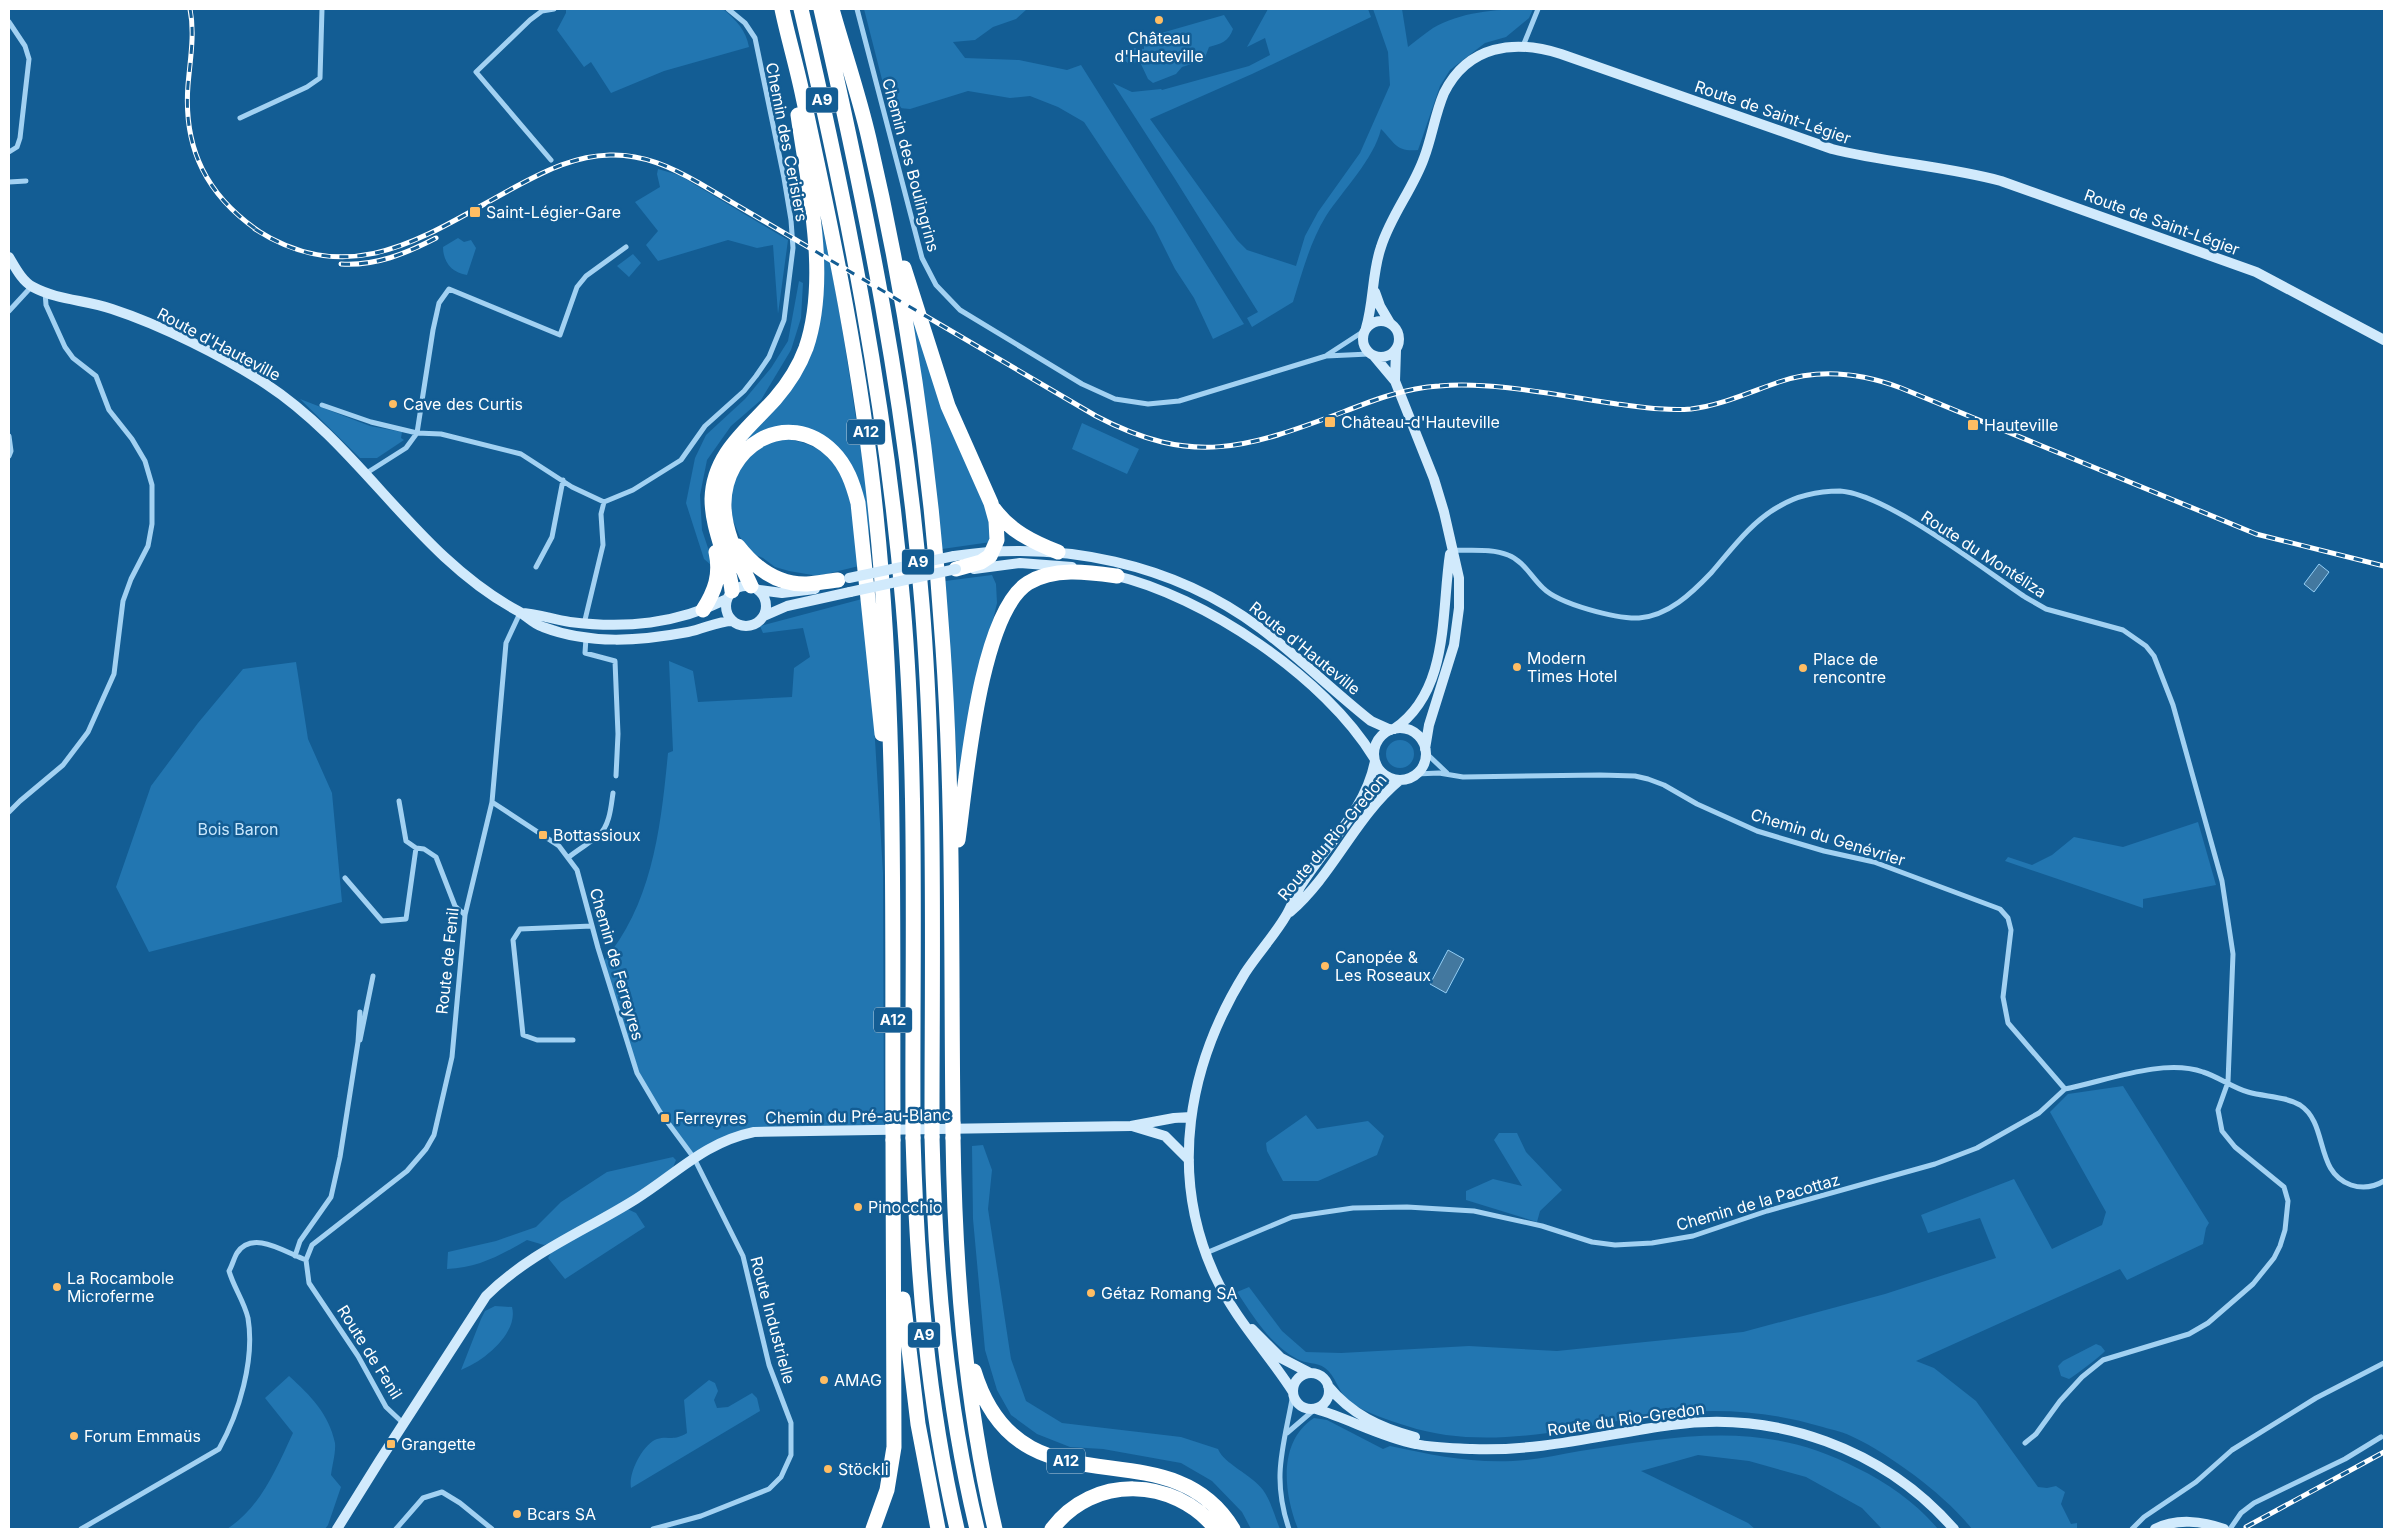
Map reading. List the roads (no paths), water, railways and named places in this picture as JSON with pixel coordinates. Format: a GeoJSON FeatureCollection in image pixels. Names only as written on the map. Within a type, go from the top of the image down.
{"type":"FeatureCollection","features":[{"type":"Feature","properties":{"kind":"highway","name":"A12"},"geometry":{"type":"LineString","coordinates":[[782,9],[803,93],[833,238],[865,421],[876,513],[888,655],[892,748],[894,1446],[887,1490],[874,1529]]}},
{"type":"Feature","properties":{"kind":"highway","name":"A9"},"geometry":{"type":"LineString","coordinates":[[801,9],[855,254],[881,409],[895,520],[905,634],[912,765],[913,1131],[918,1251],[926,1350],[937,1433],[957,1529]]}},
{"type":"Feature","properties":{"kind":"highway","name":"A9"},"geometry":{"type":"LineString","coordinates":[[821,9],[879,279],[901,416],[913,510],[922,604],[931,783],[932,1130],[937,1258],[954,1415],[977,1529]]}},
{"type":"Feature","properties":{"kind":"highway"},"geometry":{"type":"LineString","coordinates":[[832,9],[869,138],[891,226],[932,360],[965,447],[991,504],[997,529],[993,551],[985,560],[955,562]]}},
{"type":"Feature","properties":{"kind":"highway"},"geometry":{"type":"LineString","coordinates":[[730,595],[730,573],[723,532],[712,499],[716,472],[731,445],[788,382],[806,348],[814,310],[816,262],[788,36]]}},
{"type":"Feature","properties":{"kind":"highway"},"geometry":{"type":"LineString","coordinates":[[869,138],[903,311],[929,487],[944,648],[953,878],[953,1130],[956,1243],[972,1412],[995,1529]]}},
{"type":"Feature","properties":{"kind":"highway"},"geometry":{"type":"LineString","coordinates":[[703,610],[715,591],[717,583],[723,532],[724,490],[728,475],[738,457],[759,440],[787,433],[808,436],[828,447],[845,468],[854,489],[860,518],[892,835]]}},
{"type":"Feature","properties":{"kind":"highway"},"geometry":{"type":"LineString","coordinates":[[991,504],[1003,520],[1021,535],[1058,552]]}},
{"type":"Feature","properties":{"kind":"highway"},"geometry":{"type":"LineString","coordinates":[[723,532],[751,561],[777,578],[797,584],[844,579]]}},
{"type":"Feature","properties":{"kind":"highway"},"geometry":{"type":"LineString","coordinates":[[723,532],[755,588]]}},
{"type":"Feature","properties":{"kind":"highway"},"geometry":{"type":"LineString","coordinates":[[953,878],[965,778],[978,705],[992,648],[1010,603],[1026,585],[1049,574],[1078,572],[1117,576]]}},
{"type":"Feature","properties":{"kind":"highway"},"geometry":{"type":"LineString","coordinates":[[894,1203],[914,1399],[926,1474],[938,1529]]}},
{"type":"Feature","properties":{"kind":"highway","name":"A12"},"geometry":{"type":"LineString","coordinates":[[963,1320],[974,1371],[983,1397],[998,1422],[1018,1441],[1054,1458],[1149,1474],[1176,1481],[1209,1501],[1234,1529]]}},
{"type":"Feature","properties":{"kind":"highway"},"geometry":{"type":"LineString","coordinates":[[1052,1529],[1069,1511],[1092,1497],[1115,1490],[1133,1488],[1150,1489],[1182,1500],[1195,1508],[1216,1529]]}},
{"type":"Feature","properties":{"kind":"main road","name":"Route de Saint-Légier"},"geometry":{"type":"LineString","coordinates":[[1365,329],[1374,289],[1380,247],[1421,166],[1440,103],[1448,86],[1466,64],[1480,55],[1506,46],[1523,46],[1561,54],[1832,149],[1862,156],[1965,171],[2001,181],[2256,272],[2384,340]]}},
{"type":"Feature","properties":{"kind":"main road"},"geometry":{"type":"LineString","coordinates":[[9,257],[32,286]]}},
{"type":"Feature","properties":{"kind":"main road","name":"Route d'Hauteville"},"geometry":{"type":"LineString","coordinates":[[32,286],[45,292],[123,313],[156,326],[250,374],[277,391],[311,419],[447,562],[493,597],[520,613]]}},
{"type":"Feature","properties":{"kind":"main road","name":"Route de Saint-Légier"},"geometry":{"type":"LineString","coordinates":[[1374,289],[1380,306],[1390,324]]}},
{"type":"Feature","properties":{"kind":"main road"},"geometry":{"type":"LineString","coordinates":[[1395,381],[1396,350],[1399,336],[1396,329],[1390,324],[1379,321],[1365,329],[1363,343],[1395,381],[1434,480],[1444,512],[1451,550],[1459,578],[1457,627],[1450,663],[1429,725],[1424,764],[1416,774],[1400,780],[1385,775],[1374,760],[1374,749],[1378,740],[1418,705],[1431,677],[1444,626],[1447,574],[1451,550]]}},
{"type":"Feature","properties":{"kind":"main road"},"geometry":{"type":"LineString","coordinates":[[1372,355],[1385,357],[1396,350]]}},
{"type":"Feature","properties":{"kind":"main road","name":"Route d'Hauteville"},"geometry":{"type":"LineString","coordinates":[[993,551],[1058,552],[1100,558],[1141,568],[1182,583],[1220,602],[1279,642],[1371,721],[1392,729]]}},
{"type":"Feature","properties":{"kind":"main road","name":"Route d'Hauteville"},"geometry":{"type":"LineString","coordinates":[[764,616],[787,606],[850,592],[955,562]]}},
{"type":"Feature","properties":{"kind":"main road","name":"Route d'Hauteville"},"geometry":{"type":"LineString","coordinates":[[755,588],[782,593],[806,591],[844,579],[955,562],[1042,564],[1076,567],[1117,576],[1157,588],[1188,602],[1248,637],[1302,678],[1334,708],[1359,735],[1374,760]]}},
{"type":"Feature","properties":{"kind":"main road"},"geometry":{"type":"LineString","coordinates":[[740,586],[755,588],[767,604],[764,616],[758,622],[749,626],[734,622],[719,622],[699,630],[652,638],[586,638],[541,627],[520,613],[530,613],[584,624],[617,626],[651,624],[703,610],[730,595],[740,586]]}},
{"type":"Feature","properties":{"kind":"main road"},"geometry":{"type":"LineString","coordinates":[[730,595],[727,611],[734,622]]}},
{"type":"Feature","properties":{"kind":"main road"},"geometry":{"type":"LineString","coordinates":[[584,624],[586,638]]}},
{"type":"Feature","properties":{"kind":"main road"},"geometry":{"type":"LineString","coordinates":[[1392,729],[1406,729],[1413,732],[1421,739],[1425,751]]}},
{"type":"Feature","properties":{"kind":"main road","name":"Route du Rio-Gredon"},"geometry":{"type":"LineString","coordinates":[[1287,914],[1299,889],[1366,791],[1374,760]]}},
{"type":"Feature","properties":{"kind":"main road","name":"Route du Rio-Gredon"},"geometry":{"type":"LineString","coordinates":[[1293,1393],[1233,1308],[1206,1253],[1194,1209],[1189,1160],[1191,1117],[1200,1068],[1213,1035],[1245,973],[1287,914],[1316,884],[1378,801],[1400,780]]}},
{"type":"Feature","properties":{"kind":"main road","name":"Chemin du Pré-au-Blanc"},"geometry":{"type":"LineString","coordinates":[[404,1424],[486,1296],[505,1277],[636,1199],[711,1146],[736,1136],[754,1132],[1131,1126],[1191,1117]]}},
{"type":"Feature","properties":{"kind":"main road","name":"Chemin du Pré-au-Blanc"},"geometry":{"type":"LineString","coordinates":[[1131,1126],[1165,1136],[1189,1160]]}},
{"type":"Feature","properties":{"kind":"main road","name":"Route du Rio-Gredon"},"geometry":{"type":"LineString","coordinates":[[1233,1308],[1281,1358],[1310,1373]]}},
{"type":"Feature","properties":{"kind":"main road"},"geometry":{"type":"LineString","coordinates":[[1310,1373],[1323,1377],[1328,1386],[1327,1400],[1315,1409],[1300,1406],[1293,1393],[1296,1380],[1302,1375],[1310,1373]]}},
{"type":"Feature","properties":{"kind":"main road","name":"Route du Rio-Gredon"},"geometry":{"type":"LineString","coordinates":[[1328,1386],[1347,1406],[1369,1420],[1406,1435],[1452,1447]]}},
{"type":"Feature","properties":{"kind":"main road","name":"Route du Rio-Gredon"},"geometry":{"type":"LineString","coordinates":[[1315,1409],[1417,1445],[1503,1449],[1534,1447],[1692,1423],[1734,1422],[1771,1426],[1825,1441],[1871,1462],[1917,1493],[1954,1529]]}},
{"type":"Feature","properties":{"kind":"main road"},"geometry":{"type":"LineString","coordinates":[[337,1529],[404,1424]]}},
{"type":"Feature","properties":{"kind":"main road"},"geometry":{"type":"LineString","coordinates":[[2155,1529],[2170,1523],[2181,1522],[2202,1523],[2224,1529]]}},
{"type":"Feature","properties":{"kind":"street"},"geometry":{"type":"LineString","coordinates":[[240,118],[308,87],[320,78],[322,9]]}},
{"type":"Feature","properties":{"kind":"street"},"geometry":{"type":"LineString","coordinates":[[551,160],[476,72],[530,20],[542,11],[554,9]]}},
{"type":"Feature","properties":{"kind":"street","name":"Chemin des Cerisiers"},"geometry":{"type":"LineString","coordinates":[[604,502],[633,490],[681,460],[705,426],[744,390],[756,376],[769,357],[784,320],[794,248],[784,178],[755,38],[745,23],[728,9]]}},
{"type":"Feature","properties":{"kind":"street","name":"Chemin des Boulingrins"},"geometry":{"type":"LineString","coordinates":[[857,9],[922,258],[936,285],[960,310],[1101,395],[1133,403],[1148,404],[1179,401],[1326,356],[1372,355]]}},
{"type":"Feature","properties":{"kind":"street"},"geometry":{"type":"LineString","coordinates":[[1523,46],[1538,9]]}},
{"type":"Feature","properties":{"kind":"street"},"geometry":{"type":"LineString","coordinates":[[9,22],[25,46],[29,60],[20,138],[17,148],[9,152]]}},
{"type":"Feature","properties":{"kind":"street"},"geometry":{"type":"LineString","coordinates":[[9,182],[26,181]]}},
{"type":"Feature","properties":{"kind":"street"},"geometry":{"type":"LineString","coordinates":[[364,474],[406,448],[417,433],[439,303],[449,289],[560,335],[577,287],[586,276],[626,248]]}},
{"type":"Feature","properties":{"kind":"street"},"geometry":{"type":"LineString","coordinates":[[9,311],[32,286]]}},
{"type":"Feature","properties":{"kind":"street"},"geometry":{"type":"LineString","coordinates":[[9,812],[20,800],[63,766],[88,732],[112,680],[123,601],[134,572],[148,546],[152,524],[152,485],[145,461],[128,434],[109,410],[96,376],[77,361],[65,346],[46,304],[45,292]]}},
{"type":"Feature","properties":{"kind":"street","name":"Chemin des Boulingrins"},"geometry":{"type":"LineString","coordinates":[[1326,356],[1365,329]]}},
{"type":"Feature","properties":{"kind":"street"},"geometry":{"type":"LineString","coordinates":[[322,405],[371,422],[417,433],[441,434],[521,454],[604,502],[601,514],[604,531],[602,552],[584,624]]}},
{"type":"Feature","properties":{"kind":"street"},"geometry":{"type":"LineString","coordinates":[[9,436],[11,452],[9,456]]}},
{"type":"Feature","properties":{"kind":"street"},"geometry":{"type":"LineString","coordinates":[[536,567],[552,537],[563,480]]}},
{"type":"Feature","properties":{"kind":"street","name":"Route du Montéliza"},"geometry":{"type":"LineString","coordinates":[[1451,550],[1501,552],[1523,565],[1541,587],[1557,599],[1622,616],[1640,618],[1660,612],[1690,594],[1747,533],[1778,507],[1810,494],[1840,491],[1868,497],[1896,512],[2025,598],[2046,609],[2111,626],[2133,634],[2154,656],[2173,705],[2222,881],[2233,954],[2228,1082],[2218,1110],[2222,1131],[2235,1147],[2284,1187],[2288,1201],[2286,1230],[2274,1258],[2253,1284],[2208,1323],[2189,1334],[2103,1360],[2082,1377],[2060,1401],[2036,1434],[2025,1443]]}},
{"type":"Feature","properties":{"kind":"street","name":"Route de Fenil"},"geometry":{"type":"LineString","coordinates":[[404,1424],[386,1408],[358,1356],[313,1290],[306,1271],[306,1260],[312,1245],[407,1171],[426,1149],[434,1135],[452,1057],[465,915],[492,802],[506,643],[520,613]]}},
{"type":"Feature","properties":{"kind":"street"},"geometry":{"type":"LineString","coordinates":[[586,638],[585,653],[615,661],[618,734],[616,776]]}},
{"type":"Feature","properties":{"kind":"street"},"geometry":{"type":"LineString","coordinates":[[1425,751],[1447,774]]}},
{"type":"Feature","properties":{"kind":"street","name":"Chemin du Genévrier"},"geometry":{"type":"LineString","coordinates":[[1416,774],[1447,774],[1463,777],[1600,775],[1635,776],[1648,779],[1664,785],[1697,804],[1757,830],[1824,851],[1874,862],[2000,909],[2008,918],[2011,930],[2003,997],[2008,1023],[2065,1090]]}},
{"type":"Feature","properties":{"kind":"street"},"geometry":{"type":"LineString","coordinates":[[570,857],[600,834],[607,822],[613,793]]}},
{"type":"Feature","properties":{"kind":"street"},"geometry":{"type":"LineString","coordinates":[[399,801],[406,842],[416,848],[424,849],[436,857],[454,906],[465,915]]}},
{"type":"Feature","properties":{"kind":"street","name":"Chemin de Ferreyres"},"geometry":{"type":"LineString","coordinates":[[492,802],[559,846],[570,857],[578,870],[592,926],[637,1073],[656,1105],[694,1158]]}},
{"type":"Feature","properties":{"kind":"street"},"geometry":{"type":"LineString","coordinates":[[345,878],[382,921],[406,919],[416,848]]}},
{"type":"Feature","properties":{"kind":"street"},"geometry":{"type":"LineString","coordinates":[[573,1040],[537,1040],[523,1035],[513,940],[520,929],[592,926]]}},
{"type":"Feature","properties":{"kind":"street"},"geometry":{"type":"LineString","coordinates":[[358,1042],[363,1032],[373,976]]}},
{"type":"Feature","properties":{"kind":"street"},"geometry":{"type":"LineString","coordinates":[[295,1256],[300,1241],[331,1197],[340,1157],[358,1042],[360,1012]]}},
{"type":"Feature","properties":{"kind":"street"},"geometry":{"type":"LineString","coordinates":[[2065,1090],[2140,1072],[2183,1068],[2203,1072],[2246,1092],[2287,1100],[2305,1109],[2314,1123],[2330,1169],[2342,1181],[2354,1186],[2367,1187],[2384,1182]]}},
{"type":"Feature","properties":{"kind":"street","name":"Chemin de la Pacottaz"},"geometry":{"type":"LineString","coordinates":[[1206,1253],[1292,1217],[1353,1208],[1407,1207],[1474,1211],[1542,1226],[1592,1242],[1615,1244],[1652,1243],[1693,1236],[1767,1211],[1935,1164],[1976,1148],[2039,1113],[2065,1090]]}},
{"type":"Feature","properties":{"kind":"street","name":"Route Industrielle"},"geometry":{"type":"LineString","coordinates":[[653,1529],[701,1516],[769,1490],[781,1478],[791,1455],[791,1423],[769,1365],[743,1256],[694,1158]]}},
{"type":"Feature","properties":{"kind":"street"},"geometry":{"type":"LineString","coordinates":[[81,1529],[219,1449],[232,1426],[241,1398],[250,1335],[245,1308],[233,1285],[229,1271],[238,1252],[250,1243],[269,1244],[306,1260]]}},
{"type":"Feature","properties":{"kind":"street"},"geometry":{"type":"LineString","coordinates":[[2132,1529],[2144,1516],[2196,1482],[2232,1450],[2316,1398],[2384,1363]]}},
{"type":"Feature","properties":{"kind":"street"},"geometry":{"type":"LineString","coordinates":[[1289,1529],[1281,1501],[1278,1472],[1293,1393]]}},
{"type":"Feature","properties":{"kind":"street"},"geometry":{"type":"LineString","coordinates":[[1286,1433],[1315,1409]]}},
{"type":"Feature","properties":{"kind":"street"},"geometry":{"type":"LineString","coordinates":[[2230,1529],[2241,1513],[2254,1502],[2346,1459],[2381,1437]]}},
{"type":"Feature","properties":{"kind":"street"},"geometry":{"type":"LineString","coordinates":[[396,1529],[423,1498],[442,1492],[460,1503],[492,1529]]}},
{"type":"Feature","properties":{"kind":"railway"},"geometry":{"type":"LineString","coordinates":[[190,9],[192,37],[187,108],[195,150],[202,169],[213,187],[241,218],[260,232]]}},
{"type":"Feature","properties":{"kind":"railway"},"geometry":{"type":"LineString","coordinates":[[255,229],[291,247],[325,256],[358,256],[390,249],[422,237],[550,169],[585,158],[622,155],[645,159],[667,167],[699,183],[1096,416],[1131,432],[1162,442],[1191,447],[1220,447],[1248,443],[1309,425],[1390,395],[1426,387],[1460,385],[1505,387],[1617,404],[1663,409],[1691,409],[1736,398],[1794,378],[1810,375],[1840,374],[1871,379],[1901,388],[2256,534],[2384,566]]}},
{"type":"Feature","properties":{"kind":"railway"},"geometry":{"type":"LineString","coordinates":[[341,264],[366,263],[390,258],[436,238]]}},
{"type":"Feature","properties":{"kind":"railway"},"geometry":{"type":"LineString","coordinates":[[2246,1527],[2384,1452]]}},
{"type":"Feature","properties":{"kind":"place","name":"Château d'Hauteville"},"geometry":{"type":"Point","coordinates":[1159,20]}},
{"type":"Feature","properties":{"kind":"place","name":"Saint-Légier-Gare"},"geometry":{"type":"Point","coordinates":[475,212]}},
{"type":"Feature","properties":{"kind":"place","name":"Cave des Curtis"},"geometry":{"type":"Point","coordinates":[393,404]}},
{"type":"Feature","properties":{"kind":"place","name":"Château-d'Hauteville"},"geometry":{"type":"Point","coordinates":[1330,422]}},
{"type":"Feature","properties":{"kind":"place","name":"Hauteville"},"geometry":{"type":"Point","coordinates":[1973,425]}},
{"type":"Feature","properties":{"kind":"place","name":"Modern Times Hotel"},"geometry":{"type":"Point","coordinates":[1517,667]}},
{"type":"Feature","properties":{"kind":"place","name":"Place de rencontre"},"geometry":{"type":"Point","coordinates":[1803,668]}},
{"type":"Feature","properties":{"kind":"place","name":"Bottassioux"},"geometry":{"type":"Point","coordinates":[543,835]}},
{"type":"Feature","properties":{"kind":"place","name":"Canopée & Les Roseaux"},"geometry":{"type":"Point","coordinates":[1325,966]}},
{"type":"Feature","properties":{"kind":"place","name":"Ferreyres"},"geometry":{"type":"Point","coordinates":[665,1118]}},
{"type":"Feature","properties":{"kind":"place","name":"Pinocchio"},"geometry":{"type":"Point","coordinates":[858,1207]}},
{"type":"Feature","properties":{"kind":"place","name":"La Rocambole Microferme"},"geometry":{"type":"Point","coordinates":[57,1287]}},
{"type":"Feature","properties":{"kind":"place","name":"Gétaz Romang SA"},"geometry":{"type":"Point","coordinates":[1091,1293]}},
{"type":"Feature","properties":{"kind":"place","name":"AMAG"},"geometry":{"type":"Point","coordinates":[824,1380]}},
{"type":"Feature","properties":{"kind":"place","name":"Forum Emmaüs"},"geometry":{"type":"Point","coordinates":[74,1436]}},
{"type":"Feature","properties":{"kind":"place","name":"Grangette"},"geometry":{"type":"Point","coordinates":[391,1444]}},
{"type":"Feature","properties":{"kind":"place","name":"Stöckli"},"geometry":{"type":"Point","coordinates":[828,1469]}},
{"type":"Feature","properties":{"kind":"place","name":"Bcars SA"},"geometry":{"type":"Point","coordinates":[517,1514]}},
{"type":"Feature","properties":{"kind":"park label","name":"Bois Baron"},"geometry":{"type":"Point","coordinates":[238,829]}}]}
